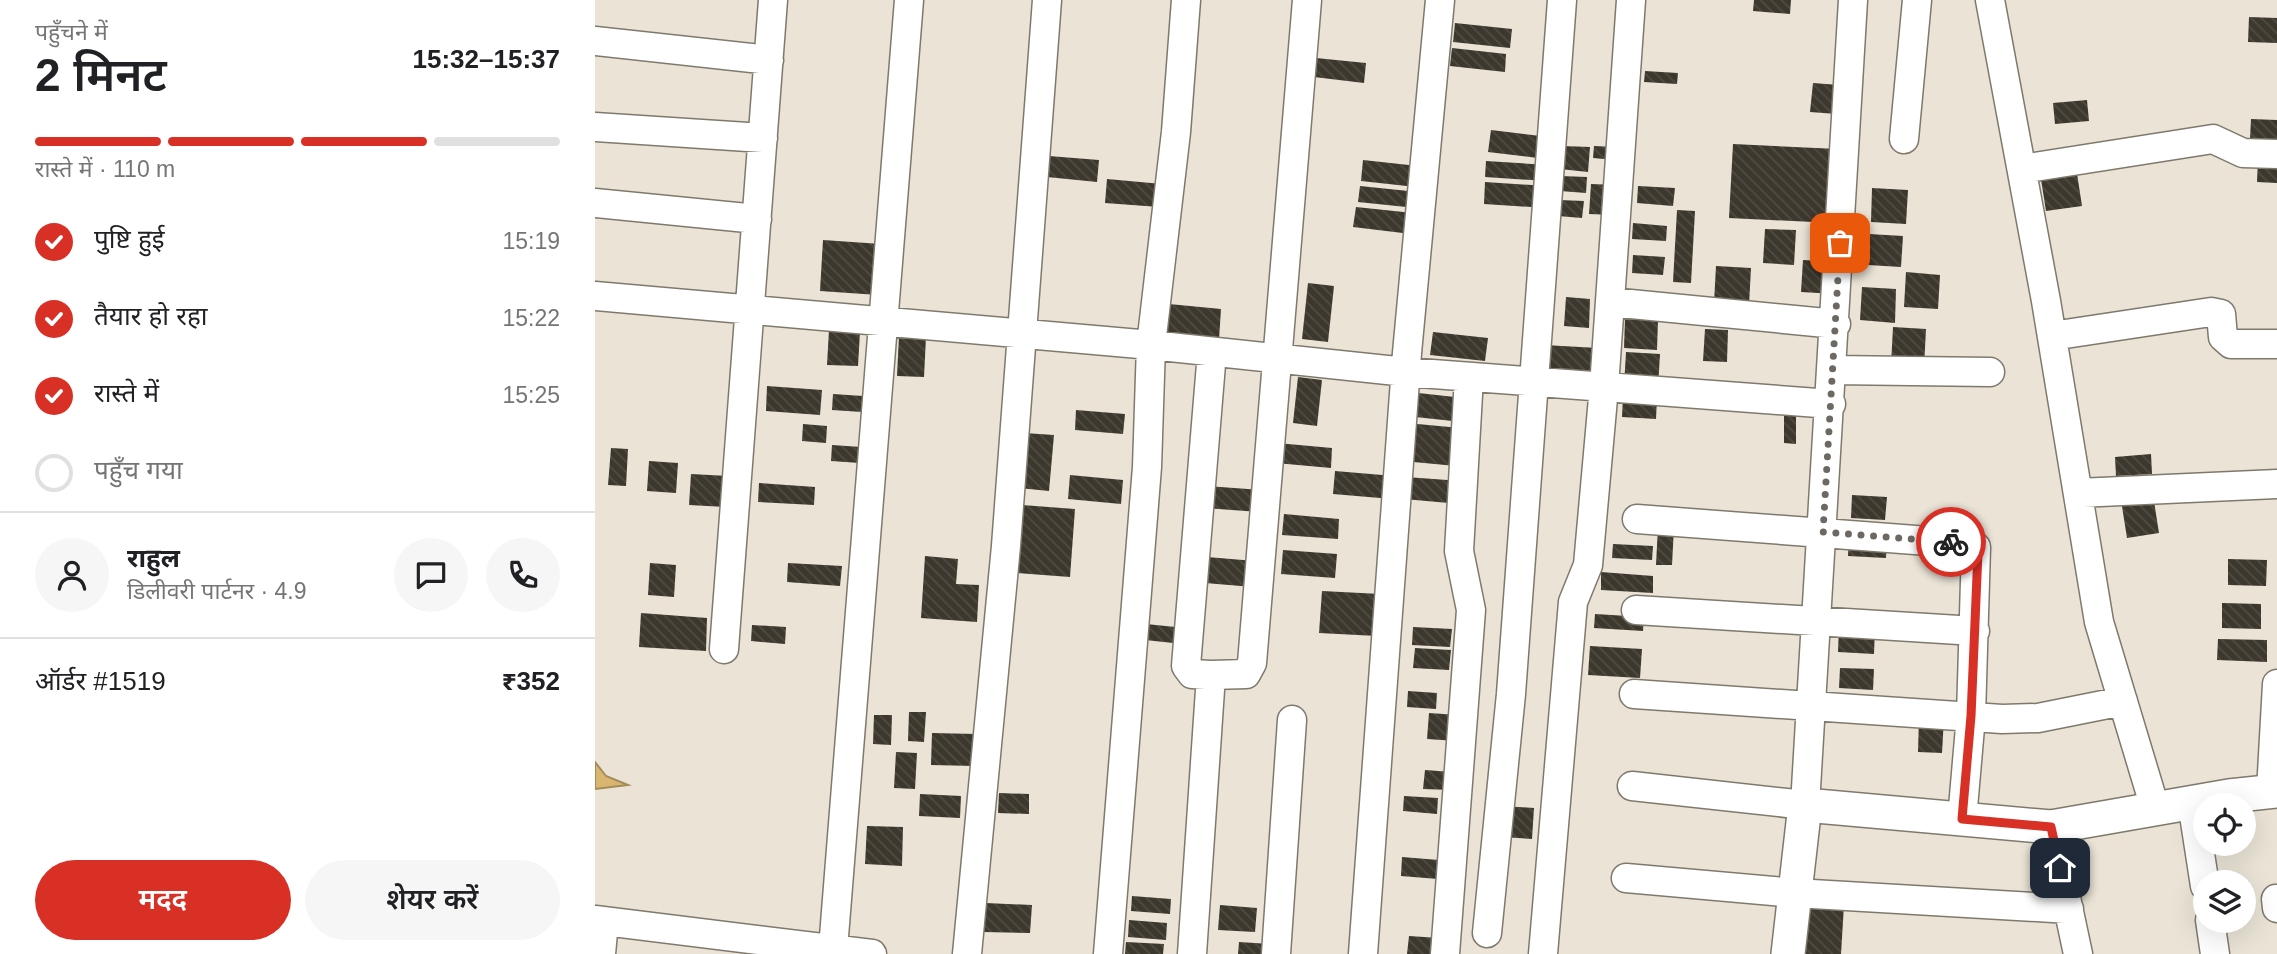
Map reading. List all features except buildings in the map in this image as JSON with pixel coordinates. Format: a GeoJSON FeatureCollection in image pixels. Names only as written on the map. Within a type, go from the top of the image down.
{"type":"FeatureCollection","features":[{"type":"Feature","properties":{"kind":"street"},"geometry":{"type":"LineString","coordinates":[[724,649],[773,0]]}},
{"type":"Feature","properties":{"kind":"street"},"geometry":{"type":"LineString","coordinates":[[833,949],[909,0]]}},
{"type":"Feature","properties":{"kind":"street"},"geometry":{"type":"LineString","coordinates":[[967,954],[1006,546],[1047,0]]}},
{"type":"Feature","properties":{"kind":"street"},"geometry":{"type":"LineString","coordinates":[[1108,954],[1147,467],[1151,345],[1176,132],[1186,0]]}},
{"type":"Feature","properties":{"kind":"street"},"geometry":{"type":"LineString","coordinates":[[1212,352],[1185,666],[1192,674],[1246,674],[1252,663],[1307,0]]}},
{"type":"Feature","properties":{"kind":"street"},"geometry":{"type":"LineString","coordinates":[[1363,954],[1406,372],[1440,0]]}},
{"type":"Feature","properties":{"kind":"street"},"geometry":{"type":"LineString","coordinates":[[1487,933],[1511,694],[1562,0]]}},
{"type":"Feature","properties":{"kind":"street"},"geometry":{"type":"LineString","coordinates":[[1543,954],[1573,602],[1588,565],[1604,387],[1631,0]]}},
{"type":"Feature","properties":{"kind":"street"},"geometry":{"type":"LineString","coordinates":[[1788,954],[1805,805],[1812,705],[1853,0]]}},
{"type":"Feature","properties":{"kind":"street"},"geometry":{"type":"LineString","coordinates":[[1904,139],[1917,0]]}},
{"type":"Feature","properties":{"kind":"street"},"geometry":{"type":"LineString","coordinates":[[1990,0],[2052,336],[2099,622],[2155,808]]}},
{"type":"Feature","properties":{"kind":"street"},"geometry":{"type":"LineString","coordinates":[[595,41],[769,60]]}},
{"type":"Feature","properties":{"kind":"street"},"geometry":{"type":"LineString","coordinates":[[595,127],[763,138]]}},
{"type":"Feature","properties":{"kind":"street"},"geometry":{"type":"LineString","coordinates":[[2021,169],[2213,139],[2243,153],[2277,154]]}},
{"type":"Feature","properties":{"kind":"street"},"geometry":{"type":"LineString","coordinates":[[595,203],[757,219]]}},
{"type":"Feature","properties":{"kind":"street"},"geometry":{"type":"LineString","coordinates":[[595,296],[1151,345],[1406,372],[1831,404]]}},
{"type":"Feature","properties":{"kind":"street"},"geometry":{"type":"LineString","coordinates":[[1610,302],[1836,324]]}},
{"type":"Feature","properties":{"kind":"street"},"geometry":{"type":"LineString","coordinates":[[2052,336],[2211,312],[2221,314],[2223,337],[2231,344],[2277,344]]}},
{"type":"Feature","properties":{"kind":"street"},"geometry":{"type":"LineString","coordinates":[[1833,370],[1990,372]]}},
{"type":"Feature","properties":{"kind":"street"},"geometry":{"type":"LineString","coordinates":[[1445,954],[1471,610],[1459,551],[1469,377]]}},
{"type":"Feature","properties":{"kind":"street"},"geometry":{"type":"LineString","coordinates":[[2078,493],[2277,484]]}},
{"type":"Feature","properties":{"kind":"street"},"geometry":{"type":"LineString","coordinates":[[1637,519],[1973,545],[1978,552],[1975,631],[1962,819]]}},
{"type":"Feature","properties":{"kind":"street"},"geometry":{"type":"LineString","coordinates":[[1636,610],[1975,631]]}},
{"type":"Feature","properties":{"kind":"street"},"geometry":{"type":"LineString","coordinates":[[1192,954],[1211,675]]}},
{"type":"Feature","properties":{"kind":"street"},"geometry":{"type":"LineString","coordinates":[[1632,786],[2051,827],[2192,802],[2274,791],[2277,684]]}},
{"type":"Feature","properties":{"kind":"street"},"geometry":{"type":"LineString","coordinates":[[1634,694],[2038,718],[2123,701]]}},
{"type":"Feature","properties":{"kind":"street"},"geometry":{"type":"LineString","coordinates":[[1276,954],[1292,719]]}},
{"type":"Feature","properties":{"kind":"street"},"geometry":{"type":"LineString","coordinates":[[2192,802],[2203,870]]}},
{"type":"Feature","properties":{"kind":"street"},"geometry":{"type":"LineString","coordinates":[[2051,827],[2078,954]]}},
{"type":"Feature","properties":{"kind":"street"},"geometry":{"type":"LineString","coordinates":[[1626,878],[1795,893],[2069,909]]}},
{"type":"Feature","properties":{"kind":"street"},"geometry":{"type":"LineString","coordinates":[[601,954],[599,920],[733,945],[833,949],[872,954]]}},
{"type":"Feature","properties":{"kind":"street"},"geometry":{"type":"LineString","coordinates":[[2212,933],[2215,954]]}},
{"type":"Feature","properties":{"kind":"shaded area"},"geometry":{"type":"Polygon","coordinates":[[[595,762],[606,776],[628,785],[595,789],[595,762]]]}},
{"type":"Feature","properties":{"kind":"way so far"},"geometry":{"type":"LineString","coordinates":[[1840,243],[1823,532],[1951,542]]}},
{"type":"Feature","properties":{"kind":"route"},"geometry":{"type":"LineString","coordinates":[[1951,542],[1973,545],[1978,552],[1971,716],[1962,819],[2051,827],[2060,868]]}}]}
